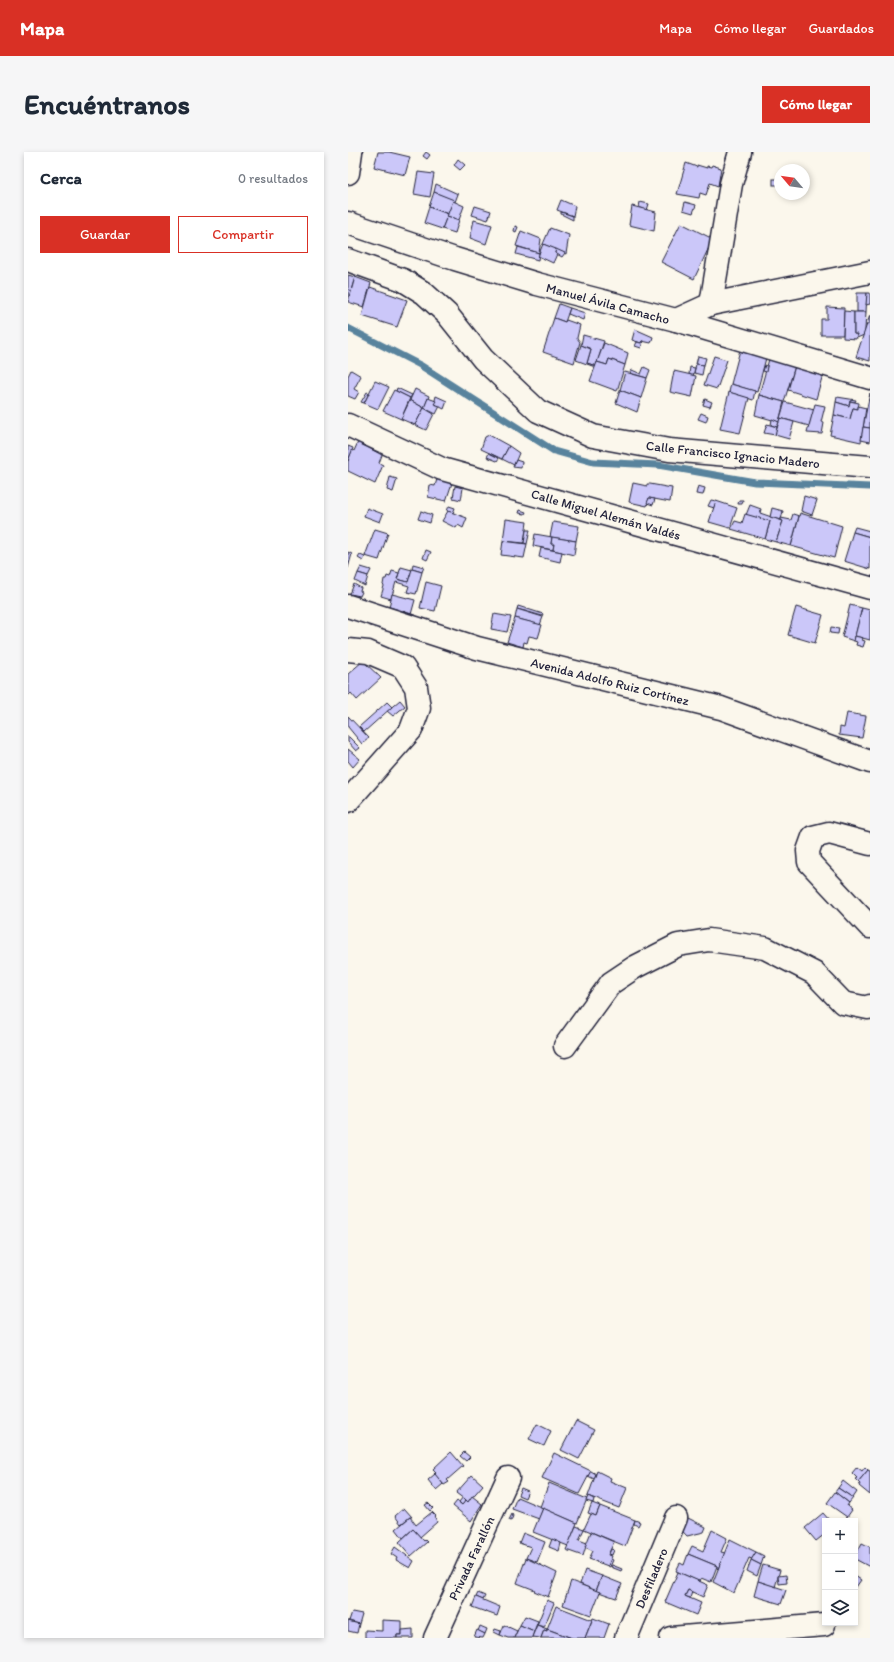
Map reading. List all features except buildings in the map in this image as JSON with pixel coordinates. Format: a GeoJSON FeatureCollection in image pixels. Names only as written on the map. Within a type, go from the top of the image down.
{"type":"FeatureCollection","features":[{"type":"Feature","properties":{"kind":"street"},"geometry":{"type":"LineString","coordinates":[[348,173],[351,152]]}},
{"type":"Feature","properties":{"kind":"street"},"geometry":{"type":"LineString","coordinates":[[711,304],[731,184],[740,152]]}},
{"type":"Feature","properties":{"kind":"street","name":"Manuel Ávila Camacho"},"geometry":{"type":"LineString","coordinates":[[348,224],[537,284],[676,320],[870,378]]}},
{"type":"Feature","properties":{"kind":"street","name":"Calle Francisco Ignacio Madero"},"geometry":{"type":"LineString","coordinates":[[348,260],[403,280],[424,293],[448,314],[483,359],[538,411],[593,436],[668,450],[870,466]]}},
{"type":"Feature","properties":{"kind":"street"},"geometry":{"type":"LineString","coordinates":[[676,320],[711,304],[870,272]]}},
{"type":"Feature","properties":{"kind":"street","name":"Calle Miguel Alemán Valdés"},"geometry":{"type":"LineString","coordinates":[[348,425],[442,469],[870,588]]}},
{"type":"Feature","properties":{"kind":"street","name":"Avenida Adolfo Ruiz Cortínez"},"geometry":{"type":"LineString","coordinates":[[348,606],[477,648],[721,708],[870,762]]}},
{"type":"Feature","properties":{"kind":"street"},"geometry":{"type":"LineString","coordinates":[[348,650],[368,652],[403,667],[416,686],[419,708],[411,730],[348,801]]}},
{"type":"Feature","properties":{"kind":"street"},"geometry":{"type":"LineString","coordinates":[[870,844],[829,833],[813,837],[808,852],[809,862],[870,927]]}},
{"type":"Feature","properties":{"kind":"street"},"geometry":{"type":"LineString","coordinates":[[565,1046],[611,983],[635,967],[678,945],[709,940],[765,948],[814,973],[843,1003],[868,1008],[870,1006]]}},
{"type":"Feature","properties":{"kind":"street","name":"Privada Farallón"},"geometry":{"type":"LineString","coordinates":[[435,1638],[508,1478]]}},
{"type":"Feature","properties":{"kind":"street","name":"Desfiladero"},"geometry":{"type":"LineString","coordinates":[[626,1638],[676,1518]]}},
{"type":"Feature","properties":{"kind":"street"},"geometry":{"type":"LineString","coordinates":[[671,1638],[822,1625]]}},
{"type":"Feature","properties":{"kind":"waterway"},"geometry":{"type":"LineString","coordinates":[[348,328],[420,365],[554,451],[593,462],[658,465],[755,482],[870,487]]}}]}
